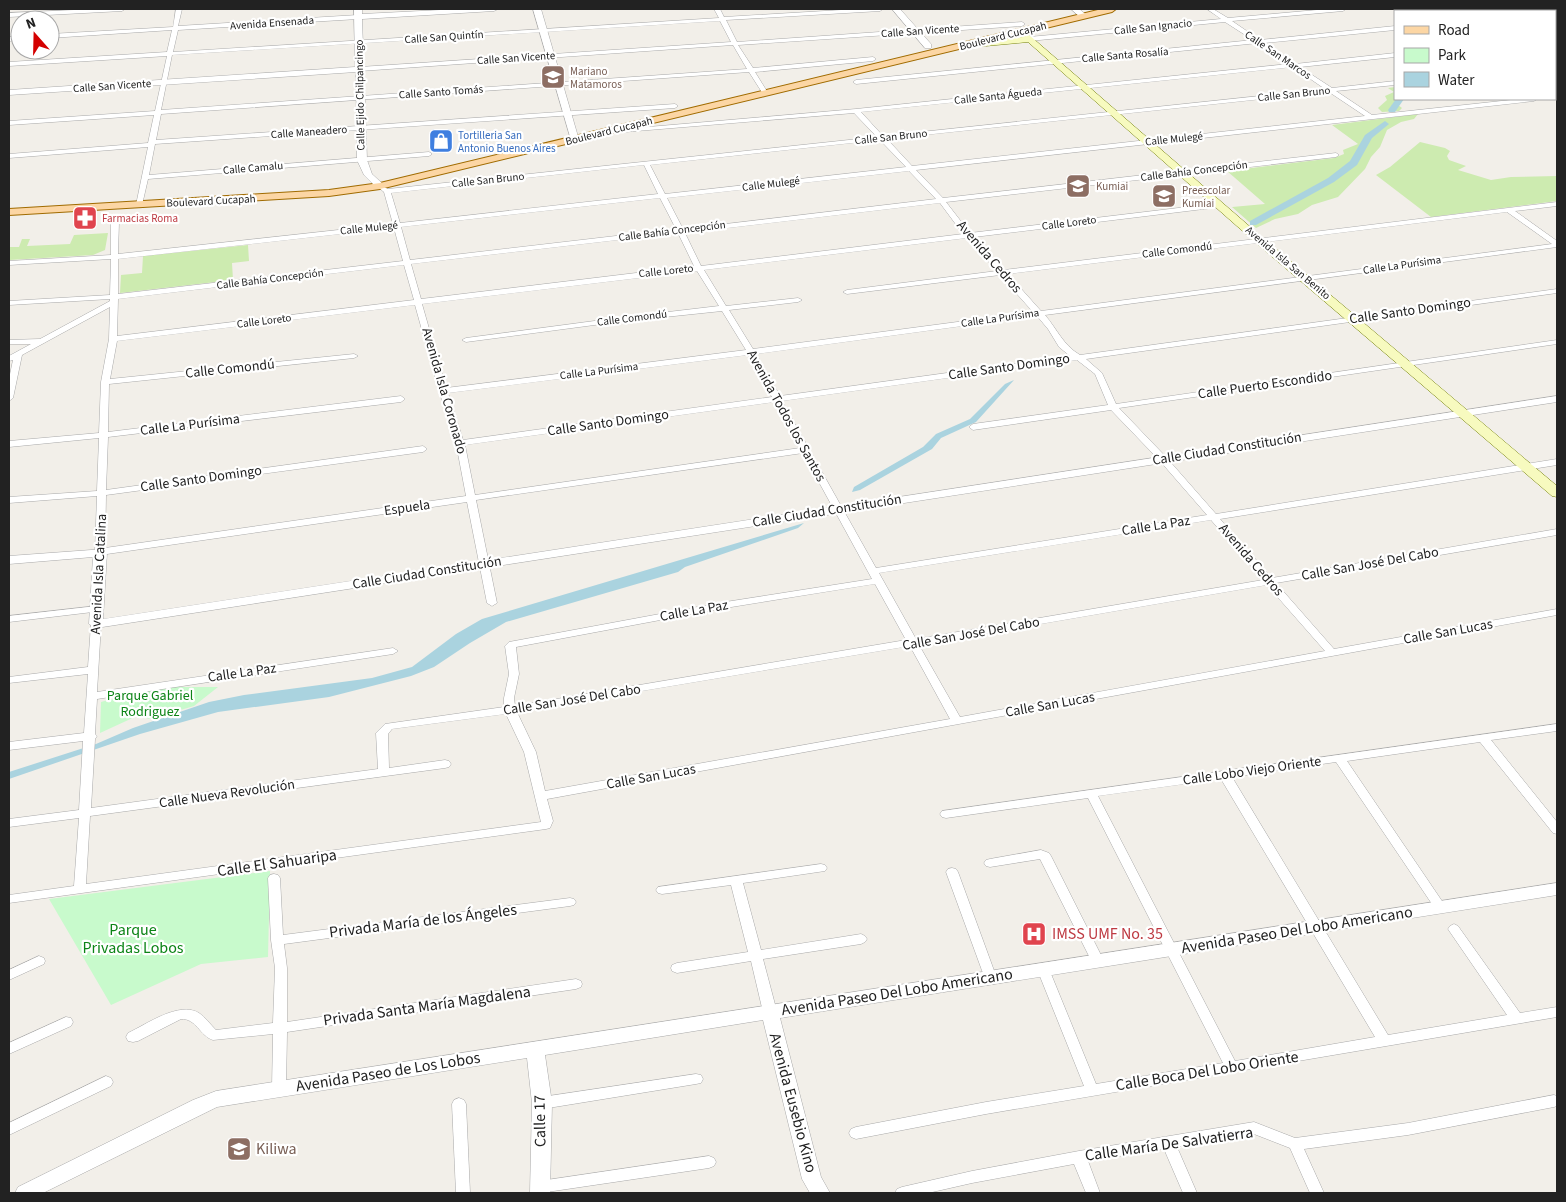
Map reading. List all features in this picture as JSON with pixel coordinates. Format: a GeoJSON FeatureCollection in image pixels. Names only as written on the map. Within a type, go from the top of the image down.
{"type":"FeatureCollection","features":[{"type":"Feature","properties":{"kind":"main road","name":"Boulevard Cucapah"},"geometry":{"type":"LineString","coordinates":[[9,202],[140,200],[329,193],[384,189],[675,106],[763,89],[1024,31],[1080,11],[1112,9]]}},
{"type":"Feature","properties":{"kind":"main road","name":"Boulevard Cucapah"},"geometry":{"type":"LineString","coordinates":[[794,82],[873,59],[928,46],[1024,31]]}},
{"type":"Feature","properties":{"kind":"main road","name":"Avenida Isla San Benito"},"geometry":{"type":"LineString","coordinates":[[1024,31],[1114,114],[1259,240],[1557,493]]}},
{"type":"Feature","properties":{"kind":"main road","name":"Boulevard Cucapah"},"geometry":{"type":"LineString","coordinates":[[9,212],[299,187],[370,179],[574,135],[602,133],[763,89]]}},
{"type":"Feature","properties":{"kind":"street"},"geometry":{"type":"LineString","coordinates":[[9,16],[122,9]]}},
{"type":"Feature","properties":{"kind":"street"},"geometry":{"type":"LineString","coordinates":[[140,200],[179,9]]}},
{"type":"Feature","properties":{"kind":"street","name":"Avenida Ensenada"},"geometry":{"type":"LineString","coordinates":[[60,36],[175,30],[358,13],[494,9]]}},
{"type":"Feature","properties":{"kind":"street"},"geometry":{"type":"LineString","coordinates":[[537,9],[574,135]]}},
{"type":"Feature","properties":{"kind":"street"},"geometry":{"type":"LineString","coordinates":[[716,9],[763,89]]}},
{"type":"Feature","properties":{"kind":"street","name":"Calle San Quintín"},"geometry":{"type":"LineString","coordinates":[[9,64],[880,9]]}},
{"type":"Feature","properties":{"kind":"street"},"geometry":{"type":"LineString","coordinates":[[896,9],[928,46]]}},
{"type":"Feature","properties":{"kind":"street","name":"Calle San Marcos"},"geometry":{"type":"LineString","coordinates":[[1210,9],[1371,117]]}},
{"type":"Feature","properties":{"kind":"street","name":"Calle San Ignacio"},"geometry":{"type":"LineString","coordinates":[[1024,31],[1227,20],[1343,9]]}},
{"type":"Feature","properties":{"kind":"street","name":"Calle Ejido Chilpancingo"},"geometry":{"type":"LineString","coordinates":[[358,13],[362,160],[370,179]]}},
{"type":"Feature","properties":{"kind":"street","name":"Calle Santa Rosalía"},"geometry":{"type":"LineString","coordinates":[[856,82],[1394,28]]}},
{"type":"Feature","properties":{"kind":"street","name":"Calle San Vicente"},"geometry":{"type":"LineString","coordinates":[[9,93],[914,31],[1024,31]]}},
{"type":"Feature","properties":{"kind":"street","name":"Calle Santa Águeda"},"geometry":{"type":"LineString","coordinates":[[602,133],[856,111],[1394,55]]}},
{"type":"Feature","properties":{"kind":"street","name":"Calle Santo Tomás"},"geometry":{"type":"LineString","coordinates":[[9,123],[752,70],[873,59]]}},
{"type":"Feature","properties":{"kind":"street","name":"Calle San Bruno"},"geometry":{"type":"LineString","coordinates":[[384,189],[1394,84]]}},
{"type":"Feature","properties":{"kind":"street","name":"Calle Mulegé"},"geometry":{"type":"LineString","coordinates":[[9,263],[114,257],[1525,100]]}},
{"type":"Feature","properties":{"kind":"street","name":"Calle Maneadero"},"geometry":{"type":"LineString","coordinates":[[9,156],[675,106]]}},
{"type":"Feature","properties":{"kind":"street","name":"Avenida Cedros"},"geometry":{"type":"LineString","coordinates":[[856,111],[941,200],[968,235],[1052,328],[1060,345],[1090,365],[1098,374],[1105,385],[1107,398],[1114,408],[1163,459],[1332,653]]}},
{"type":"Feature","properties":{"kind":"street","name":"Calle Camalu"},"geometry":{"type":"LineString","coordinates":[[145,177],[429,154]]}},
{"type":"Feature","properties":{"kind":"street","name":"Calle Bahía Concepción"},"geometry":{"type":"LineString","coordinates":[[9,303],[112,300],[408,262],[1336,155]]}},
{"type":"Feature","properties":{"kind":"street","name":"Avenida Todos los Santos"},"geometry":{"type":"LineString","coordinates":[[646,163],[699,268],[751,352],[957,722]]}},
{"type":"Feature","properties":{"kind":"street"},"geometry":{"type":"LineString","coordinates":[[370,179],[384,189]]}},
{"type":"Feature","properties":{"kind":"street","name":"Avenida Isla Coronado"},"geometry":{"type":"LineString","coordinates":[[384,189],[408,262],[443,391],[460,443],[492,603]]}},
{"type":"Feature","properties":{"kind":"street","name":"Calle Comondú"},"geometry":{"type":"LineString","coordinates":[[847,292],[1557,204]]}},
{"type":"Feature","properties":{"kind":"street","name":"Calle Loreto"},"geometry":{"type":"LineString","coordinates":[[113,339],[1220,205]]}},
{"type":"Feature","properties":{"kind":"street"},"geometry":{"type":"LineString","coordinates":[[1508,210],[1557,245]]}},
{"type":"Feature","properties":{"kind":"street","name":"Avenida Isla Catalina"},"geometry":{"type":"LineString","coordinates":[[80,890],[91,739],[103,493],[105,382],[113,339],[112,300],[115,222]]}},
{"type":"Feature","properties":{"kind":"street","name":"Calle La Purísima"},"geometry":{"type":"LineString","coordinates":[[443,391],[1557,245]]}},
{"type":"Feature","properties":{"kind":"street","name":"Calle Santo Domingo"},"geometry":{"type":"LineString","coordinates":[[460,443],[1557,291]]}},
{"type":"Feature","properties":{"kind":"street"},"geometry":{"type":"LineString","coordinates":[[9,359],[112,300]]}},
{"type":"Feature","properties":{"kind":"street","name":"Calle Comondú"},"geometry":{"type":"LineString","coordinates":[[466,340],[798,300]]}},
{"type":"Feature","properties":{"kind":"street"},"geometry":{"type":"LineString","coordinates":[[9,342],[41,340]]}},
{"type":"Feature","properties":{"kind":"street","name":"Calle Puerto Escondido"},"geometry":{"type":"LineString","coordinates":[[973,427],[1114,408],[1557,342]]}},
{"type":"Feature","properties":{"kind":"street"},"geometry":{"type":"LineString","coordinates":[[9,398],[18,354]]}},
{"type":"Feature","properties":{"kind":"street","name":"Calle Comondú"},"geometry":{"type":"LineString","coordinates":[[105,382],[354,356]]}},
{"type":"Feature","properties":{"kind":"street","name":"Calle La Purísima"},"geometry":{"type":"LineString","coordinates":[[9,444],[104,436],[401,399]]}},
{"type":"Feature","properties":{"kind":"street","name":"Calle Ciudad Constitución"},"geometry":{"type":"LineString","coordinates":[[96,624],[1557,399]]}},
{"type":"Feature","properties":{"kind":"street","name":"Calle Santo Domingo"},"geometry":{"type":"LineString","coordinates":[[9,500],[103,493],[423,449]]}},
{"type":"Feature","properties":{"kind":"street","name":"Espuela"},"geometry":{"type":"LineString","coordinates":[[9,560],[100,552],[805,450]]}},
{"type":"Feature","properties":{"kind":"street","name":"Calle La Paz"},"geometry":{"type":"LineString","coordinates":[[873,571],[1557,462]]}},
{"type":"Feature","properties":{"kind":"street","name":"Calle San José Del Cabo"},"geometry":{"type":"LineString","coordinates":[[384,772],[382,733],[389,726],[510,710],[914,644],[1557,532]]}},
{"type":"Feature","properties":{"kind":"street","name":"Calle La Paz"},"geometry":{"type":"LineString","coordinates":[[510,710],[509,698],[514,674],[510,646],[517,642],[719,606],[878,581]]}},
{"type":"Feature","properties":{"kind":"street"},"geometry":{"type":"LineString","coordinates":[[9,619],[97,609]]}},
{"type":"Feature","properties":{"kind":"street","name":"Calle San Lucas"},"geometry":{"type":"LineString","coordinates":[[542,796],[1557,612]]}},
{"type":"Feature","properties":{"kind":"street","name":"Calle La Paz"},"geometry":{"type":"LineString","coordinates":[[92,696],[393,651]]}},
{"type":"Feature","properties":{"kind":"street"},"geometry":{"type":"LineString","coordinates":[[9,680],[94,670]]}},
{"type":"Feature","properties":{"kind":"street"},"geometry":{"type":"LineString","coordinates":[[510,710],[530,752],[542,796]]}},
{"type":"Feature","properties":{"kind":"street","name":"Calle Lobo Viejo Oriente"},"geometry":{"type":"LineString","coordinates":[[946,814],[1557,727]]}},
{"type":"Feature","properties":{"kind":"street"},"geometry":{"type":"LineString","coordinates":[[1483,738],[1557,830]]}},
{"type":"Feature","properties":{"kind":"street"},"geometry":{"type":"LineString","coordinates":[[9,746],[91,739]]}},
{"type":"Feature","properties":{"kind":"street"},"geometry":{"type":"LineString","coordinates":[[1339,758],[1440,907]]}},
{"type":"Feature","properties":{"kind":"street","name":"Calle Nueva Revolución"},"geometry":{"type":"LineString","coordinates":[[9,823],[445,764]]}},
{"type":"Feature","properties":{"kind":"street"},"geometry":{"type":"LineString","coordinates":[[1225,775],[1385,1042]]}},
{"type":"Feature","properties":{"kind":"street"},"geometry":{"type":"LineString","coordinates":[[1091,794],[1232,1067]]}},
{"type":"Feature","properties":{"kind":"street","name":"Calle El Sahuaripa"},"geometry":{"type":"LineString","coordinates":[[9,899],[546,825],[547,821],[542,796]]}},
{"type":"Feature","properties":{"kind":"street"},"geometry":{"type":"LineString","coordinates":[[990,863],[1041,854],[1046,856],[1098,961]]}},
{"type":"Feature","properties":{"kind":"street"},"geometry":{"type":"LineString","coordinates":[[662,890],[821,868]]}},
{"type":"Feature","properties":{"kind":"street"},"geometry":{"type":"LineString","coordinates":[[952,872],[990,976]]}},
{"type":"Feature","properties":{"kind":"street"},"geometry":{"type":"LineString","coordinates":[[274,878],[276,940],[281,968],[279,1089]]}},
{"type":"Feature","properties":{"kind":"street"},"geometry":{"type":"LineString","coordinates":[[736,879],[770,1012]]}},
{"type":"Feature","properties":{"kind":"street","name":"Avenida Paseo Del Lobo Americano"},"geometry":{"type":"LineString","coordinates":[[770,1012],[990,976],[1098,961],[1557,889]]}},
{"type":"Feature","properties":{"kind":"street","name":"Privada María de los Ángeles"},"geometry":{"type":"LineString","coordinates":[[276,940],[570,902]]}},
{"type":"Feature","properties":{"kind":"street"},"geometry":{"type":"LineString","coordinates":[[1454,929],[1517,1019]]}},
{"type":"Feature","properties":{"kind":"street"},"geometry":{"type":"LineString","coordinates":[[677,968],[861,938]]}},
{"type":"Feature","properties":{"kind":"street"},"geometry":{"type":"LineString","coordinates":[[9,975],[38,961]]}},
{"type":"Feature","properties":{"kind":"street"},"geometry":{"type":"LineString","coordinates":[[1043,969],[1092,1090]]}},
{"type":"Feature","properties":{"kind":"street","name":"Privada Santa María Magdalena"},"geometry":{"type":"LineString","coordinates":[[132,1037],[179,1014],[186,1013],[194,1014],[213,1034],[279,1028],[576,984]]}},
{"type":"Feature","properties":{"kind":"street","name":"Avenida Paseo de Los Lobos"},"geometry":{"type":"LineString","coordinates":[[25,1193],[46,1189],[200,1105],[216,1099],[770,1012]]}},
{"type":"Feature","properties":{"kind":"street","name":"Avenida Eusebio Kino"},"geometry":{"type":"LineString","coordinates":[[770,1012],[812,1179],[820,1193]]}},
{"type":"Feature","properties":{"kind":"street","name":"Calle Boca Del Lobo Oriente"},"geometry":{"type":"LineString","coordinates":[[856,1133],[1092,1090],[1557,1012]]}},
{"type":"Feature","properties":{"kind":"street"},"geometry":{"type":"LineString","coordinates":[[9,1049],[66,1022]]}},
{"type":"Feature","properties":{"kind":"street","name":"Calle 17"},"geometry":{"type":"LineString","coordinates":[[535,1049],[542,1103],[540,1190]]}},
{"type":"Feature","properties":{"kind":"street"},"geometry":{"type":"LineString","coordinates":[[542,1103],[696,1080]]}},
{"type":"Feature","properties":{"kind":"street"},"geometry":{"type":"LineString","coordinates":[[9,1129],[106,1082]]}},
{"type":"Feature","properties":{"kind":"street","name":"Calle María De Salvatierra"},"geometry":{"type":"LineString","coordinates":[[902,1193],[972,1177],[1079,1157],[1254,1128],[1295,1144],[1408,1129],[1554,1101]]}},
{"type":"Feature","properties":{"kind":"street"},"geometry":{"type":"LineString","coordinates":[[459,1104],[463,1193]]}},
{"type":"Feature","properties":{"kind":"street"},"geometry":{"type":"LineString","coordinates":[[1168,1142],[1190,1193]]}},
{"type":"Feature","properties":{"kind":"street"},"geometry":{"type":"LineString","coordinates":[[1295,1144],[1317,1193]]}},
{"type":"Feature","properties":{"kind":"street"},"geometry":{"type":"LineString","coordinates":[[1079,1157],[1093,1193]]}},
{"type":"Feature","properties":{"kind":"street"},"geometry":{"type":"LineString","coordinates":[[540,1190],[709,1162]]}},
{"type":"Feature","properties":{"kind":"green space"},"geometry":{"type":"Polygon","coordinates":[[[1394,92],[1394,100],[1403,100],[1398,105],[1402,108],[1399,111],[1382,112],[1378,108],[1387,100],[1385,96],[1394,92]]]}},
{"type":"Feature","properties":{"kind":"green space"},"geometry":{"type":"Polygon","coordinates":[[[1418,114],[1414,119],[1401,122],[1387,130],[1380,147],[1371,157],[1365,169],[1338,197],[1312,205],[1298,214],[1275,219],[1256,228],[1232,207],[1265,204],[1227,171],[1334,158],[1344,154],[1343,150],[1358,144],[1332,125],[1418,114]]]}},
{"type":"Feature","properties":{"kind":"green space"},"geometry":{"type":"Polygon","coordinates":[[[1420,142],[1450,151],[1447,156],[1449,160],[1466,166],[1458,170],[1491,180],[1511,177],[1557,176],[1557,201],[1431,217],[1376,175],[1390,167],[1420,142]]]}},
{"type":"Feature","properties":{"kind":"green space"},"geometry":{"type":"Polygon","coordinates":[[[108,233],[105,250],[93,255],[9,260],[9,247],[19,247],[22,239],[30,239],[27,246],[70,244],[74,235],[108,233]]]}},
{"type":"Feature","properties":{"kind":"green space"},"geometry":{"type":"Polygon","coordinates":[[[248,245],[249,261],[232,263],[233,280],[120,293],[121,275],[142,273],[143,256],[248,245]]]}},
{"type":"Feature","properties":{"kind":"green space","name":"Parque Gabriel Rodriguez"},"geometry":{"type":"Polygon","coordinates":[[[155,687],[218,687],[194,706],[150,719],[137,716],[100,733],[101,702],[155,687]]]}},
{"type":"Feature","properties":{"kind":"green space","name":"Parque Privadas Lobos"},"geometry":{"type":"Polygon","coordinates":[[[270,871],[268,957],[201,964],[111,1005],[49,899],[270,871]]]}},
{"type":"Feature","properties":{"kind":"water"},"geometry":{"type":"Polygon","coordinates":[[[1014,380],[976,422],[941,438],[932,449],[860,490],[852,492],[854,487],[923,447],[936,434],[970,419],[1005,384],[1014,380]]]}},
{"type":"Feature","properties":{"kind":"water"},"geometry":{"type":"Polygon","coordinates":[[[804,523],[798,528],[685,567],[678,572],[506,622],[434,667],[411,676],[329,697],[218,712],[140,734],[9,779],[9,772],[96,744],[133,728],[209,702],[244,695],[372,678],[412,667],[456,634],[482,619],[804,523]]]}},
{"type":"Feature","properties":{"kind":"waterway"},"geometry":{"type":"LineString","coordinates":[[1392,110],[1399,100]]}},
{"type":"Feature","properties":{"kind":"waterway"},"geometry":{"type":"LineString","coordinates":[[1253,223],[1331,180],[1354,163],[1368,137],[1385,124]]}},
{"type":"Feature","properties":{"kind":"place","name":"Mariano Matamoros"},"geometry":{"type":"Point","coordinates":[553,77]}},
{"type":"Feature","properties":{"kind":"place","name":"Tortilleria San Antonio Buenos Aires"},"geometry":{"type":"Point","coordinates":[441,141]}},
{"type":"Feature","properties":{"kind":"place","name":"Kumiai"},"geometry":{"type":"Point","coordinates":[1078,186]}},
{"type":"Feature","properties":{"kind":"place","name":"Preescolar Kumiai"},"geometry":{"type":"Point","coordinates":[1164,196]}},
{"type":"Feature","properties":{"kind":"place","name":"Farmacias Roma"},"geometry":{"type":"Point","coordinates":[85,218]}},
{"type":"Feature","properties":{"kind":"place","name":"IMSS UMF No. 35"},"geometry":{"type":"Point","coordinates":[1034,934]}},
{"type":"Feature","properties":{"kind":"place","name":"Kiliwa"},"geometry":{"type":"Point","coordinates":[239,1149]}}]}
